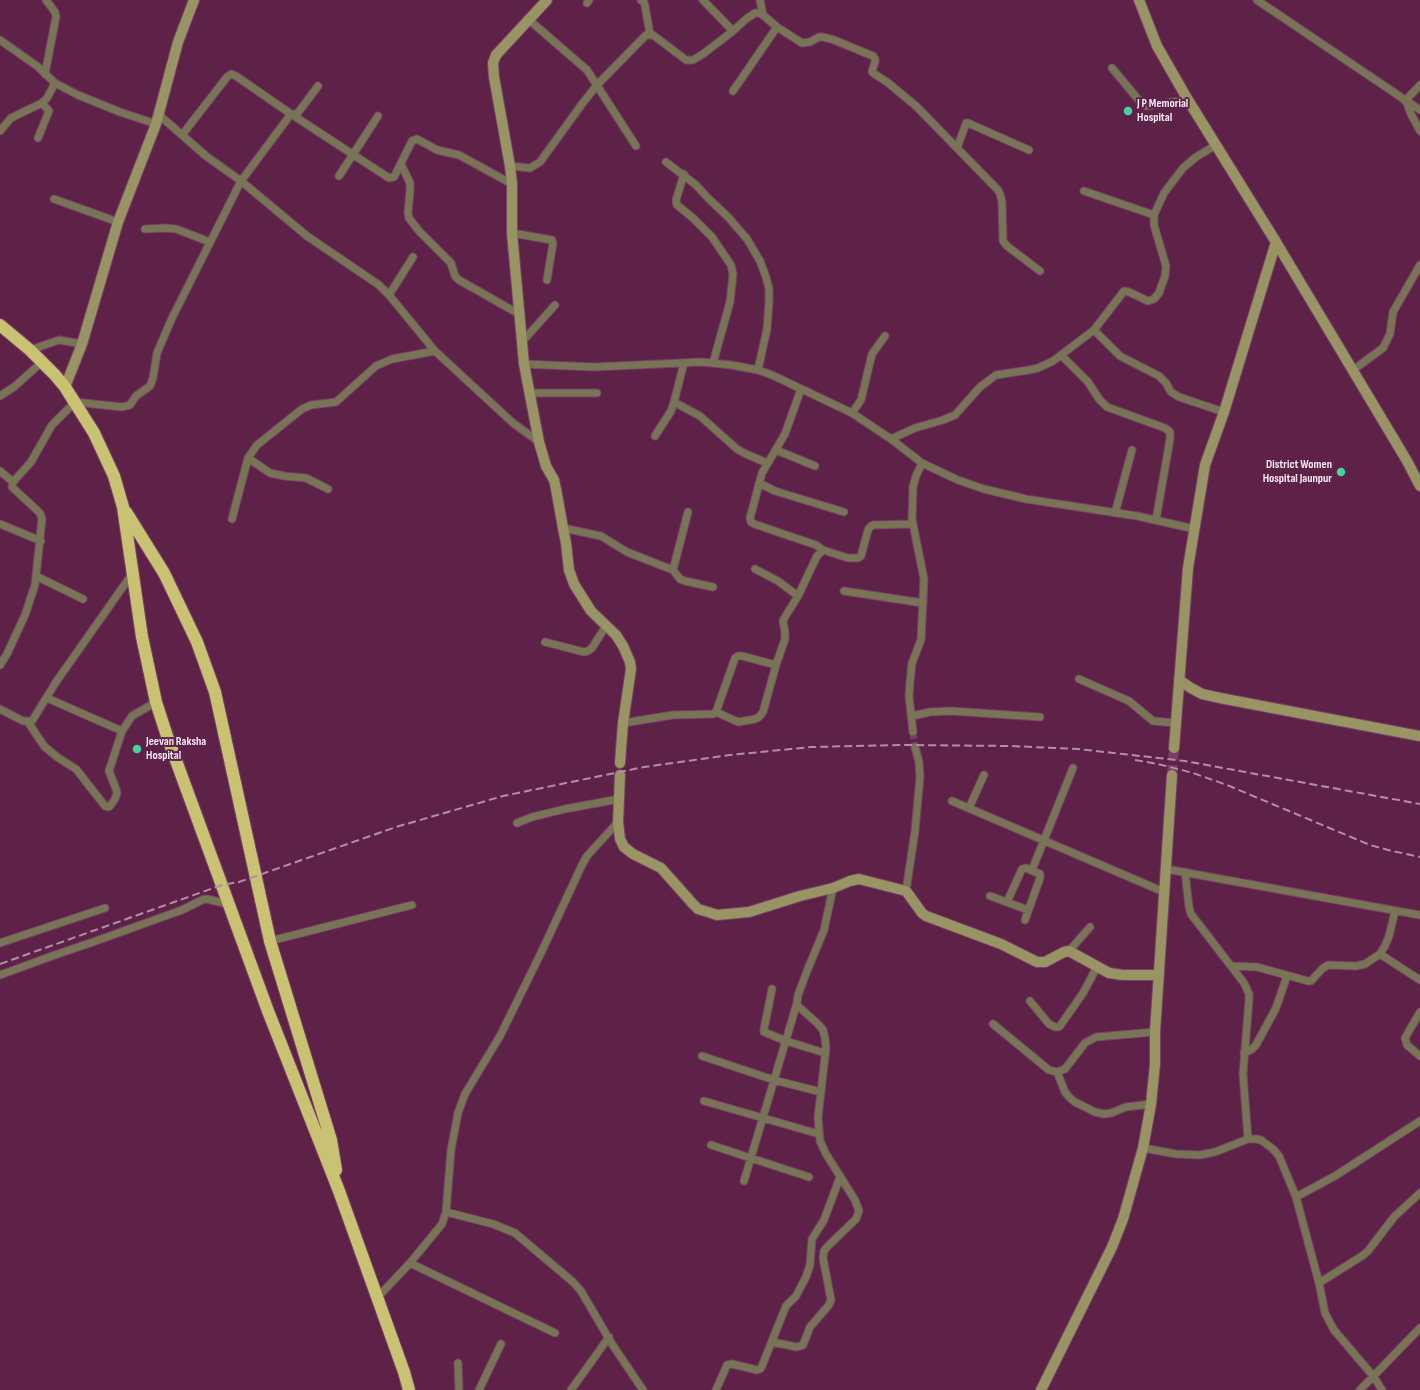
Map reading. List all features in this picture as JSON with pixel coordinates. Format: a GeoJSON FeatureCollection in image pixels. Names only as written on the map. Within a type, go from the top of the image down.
{"type":"FeatureCollection","features":[{"type":"Feature","properties":{"kind":"highway"},"geometry":{"type":"LineString","coordinates":[[3,329],[30,350],[65,387],[94,433],[114,476],[123,508],[142,637],[156,702],[191,805],[259,988],[339,1191],[404,1372],[409,1390]]}},
{"type":"Feature","properties":{"kind":"highway"},"geometry":{"type":"LineString","coordinates":[[123,508],[164,573],[197,642],[215,692],[270,941],[331,1140],[339,1191]]}},
{"type":"Feature","properties":{"kind":"street"},"geometry":{"type":"LineString","coordinates":[[45,74],[56,16],[55,12],[46,0]]}},
{"type":"Feature","properties":{"kind":"street"},"geometry":{"type":"LineString","coordinates":[[65,387],[82,344],[118,222],[156,124],[178,42],[194,0]]}},
{"type":"Feature","properties":{"kind":"street"},"geometry":{"type":"LineString","coordinates":[[547,0],[496,55],[493,63],[494,78],[512,184],[512,233],[524,364],[539,442],[548,470],[554,480],[566,543],[569,570],[574,584],[591,611],[616,635],[630,662],[631,669],[623,723],[620,763]]}},
{"type":"Feature","properties":{"kind":"street"},"geometry":{"type":"LineString","coordinates":[[641,0],[644,2],[650,34],[689,60],[693,60],[703,54],[755,13],[763,14]]}},
{"type":"Feature","properties":{"kind":"street"},"geometry":{"type":"LineString","coordinates":[[703,0],[733,31]]}},
{"type":"Feature","properties":{"kind":"street"},"geometry":{"type":"LineString","coordinates":[[760,0],[763,14],[777,27],[802,43],[810,42],[818,37],[834,40],[873,56],[875,59],[872,71],[873,73],[909,100],[1000,194],[1003,238],[1007,246],[1040,271]]}},
{"type":"Feature","properties":{"kind":"street"},"geometry":{"type":"LineString","coordinates":[[1139,0],[1157,46],[1188,100],[1353,370],[1407,461],[1420,486]]}},
{"type":"Feature","properties":{"kind":"street"},"geometry":{"type":"LineString","coordinates":[[1257,0],[1406,102],[1420,110]]}},
{"type":"Feature","properties":{"kind":"street"},"geometry":{"type":"LineString","coordinates":[[528,19],[583,66],[636,146]]}},
{"type":"Feature","properties":{"kind":"street"},"geometry":{"type":"LineString","coordinates":[[733,91],[777,27]]}},
{"type":"Feature","properties":{"kind":"street"},"geometry":{"type":"LineString","coordinates":[[510,166],[530,168],[540,162],[597,85],[646,35],[650,34]]}},
{"type":"Feature","properties":{"kind":"street"},"geometry":{"type":"LineString","coordinates":[[0,40],[37,66],[55,83],[78,95],[120,112],[156,124]]}},
{"type":"Feature","properties":{"kind":"street"},"geometry":{"type":"LineString","coordinates":[[1112,68],[1142,104],[1146,106],[1188,100]]}},
{"type":"Feature","properties":{"kind":"street"},"geometry":{"type":"LineString","coordinates":[[182,135],[227,77],[231,74],[388,178],[394,177],[412,141],[417,139],[437,150],[459,154],[512,184]]}},
{"type":"Feature","properties":{"kind":"street"},"geometry":{"type":"LineString","coordinates":[[0,131],[10,118],[47,98],[55,83]]}},
{"type":"Feature","properties":{"kind":"street"},"geometry":{"type":"LineString","coordinates":[[1406,102],[1420,85]]}},
{"type":"Feature","properties":{"kind":"street"},"geometry":{"type":"LineString","coordinates":[[291,114],[297,114],[318,86]]}},
{"type":"Feature","properties":{"kind":"street"},"geometry":{"type":"LineString","coordinates":[[38,138],[49,110],[42,102]]}},
{"type":"Feature","properties":{"kind":"street"},"geometry":{"type":"LineString","coordinates":[[1406,102],[1420,131]]}},
{"type":"Feature","properties":{"kind":"street"},"geometry":{"type":"LineString","coordinates":[[158,114],[206,156],[241,181],[307,236],[379,285],[435,351],[513,423],[539,442]]}},
{"type":"Feature","properties":{"kind":"street"},"geometry":{"type":"LineString","coordinates":[[0,665],[8,654],[25,615],[35,585],[41,541],[42,519],[40,513],[12,487],[13,482],[31,462],[52,425],[75,402],[122,407],[130,405],[136,396],[150,386],[153,378],[157,353],[172,318],[241,181],[291,114]]}},
{"type":"Feature","properties":{"kind":"street"},"geometry":{"type":"LineString","coordinates":[[339,176],[378,116]]}},
{"type":"Feature","properties":{"kind":"street"},"geometry":{"type":"LineString","coordinates":[[957,148],[966,123],[968,122],[1029,150]]}},
{"type":"Feature","properties":{"kind":"street"},"geometry":{"type":"LineString","coordinates":[[891,439],[915,428],[955,415],[980,387],[996,375],[1038,368],[1053,361],[1094,330],[1124,292],[1129,292],[1148,301],[1154,299],[1159,293],[1165,276],[1166,266],[1154,225],[1154,215],[1164,193],[1183,168],[1196,157],[1216,145]]}},
{"type":"Feature","properties":{"kind":"street"},"geometry":{"type":"LineString","coordinates":[[666,162],[696,184],[729,218],[747,240],[760,262],[769,289],[769,302],[768,322],[758,370]]}},
{"type":"Feature","properties":{"kind":"street"},"geometry":{"type":"LineString","coordinates":[[401,164],[410,183],[409,218],[419,231],[452,262],[455,276],[459,280],[519,314]]}},
{"type":"Feature","properties":{"kind":"street"},"geometry":{"type":"LineString","coordinates":[[684,174],[676,200],[677,205],[693,218],[712,238],[731,265],[733,274],[730,302],[713,363]]}},
{"type":"Feature","properties":{"kind":"street"},"geometry":{"type":"LineString","coordinates":[[1084,191],[1154,215]]}},
{"type":"Feature","properties":{"kind":"street"},"geometry":{"type":"LineString","coordinates":[[54,199],[118,222]]}},
{"type":"Feature","properties":{"kind":"street"},"geometry":{"type":"LineString","coordinates":[[145,229],[176,229],[210,242]]}},
{"type":"Feature","properties":{"kind":"street"},"geometry":{"type":"LineString","coordinates":[[512,233],[552,240],[553,243],[548,280]]}},
{"type":"Feature","properties":{"kind":"street"},"geometry":{"type":"LineString","coordinates":[[1174,748],[1188,568],[1205,465],[1224,412],[1276,242]]}},
{"type":"Feature","properties":{"kind":"street"},"geometry":{"type":"LineString","coordinates":[[389,295],[413,257]]}},
{"type":"Feature","properties":{"kind":"street"},"geometry":{"type":"LineString","coordinates":[[1353,370],[1383,348],[1390,334],[1392,312],[1420,265]]}},
{"type":"Feature","properties":{"kind":"street"},"geometry":{"type":"LineString","coordinates":[[522,342],[555,304]]}},
{"type":"Feature","properties":{"kind":"street"},"geometry":{"type":"LineString","coordinates":[[1094,330],[1128,362],[1159,376],[1166,383],[1171,392],[1179,397],[1224,412]]}},
{"type":"Feature","properties":{"kind":"street"},"geometry":{"type":"LineString","coordinates":[[852,413],[861,400],[872,354],[885,336]]}},
{"type":"Feature","properties":{"kind":"street"},"geometry":{"type":"LineString","coordinates":[[30,350],[59,340],[82,344]]}},
{"type":"Feature","properties":{"kind":"street"},"geometry":{"type":"LineString","coordinates":[[232,519],[248,458],[257,445],[302,409],[312,405],[336,402],[376,366],[392,359],[435,351]]}},
{"type":"Feature","properties":{"kind":"street"},"geometry":{"type":"LineString","coordinates":[[1061,355],[1088,382],[1099,399],[1107,407],[1165,428],[1170,432],[1156,520]]}},
{"type":"Feature","properties":{"kind":"street"},"geometry":{"type":"LineString","coordinates":[[0,396],[14,387],[42,362]]}},
{"type":"Feature","properties":{"kind":"street"},"geometry":{"type":"LineString","coordinates":[[524,364],[594,368],[702,362],[758,370],[852,413],[891,439],[922,463],[958,480],[984,489],[1012,496],[1156,520],[1195,529]]}},
{"type":"Feature","properties":{"kind":"street"},"geometry":{"type":"LineString","coordinates":[[655,436],[671,411],[684,363]]}},
{"type":"Feature","properties":{"kind":"street"},"geometry":{"type":"LineString","coordinates":[[801,389],[785,434],[762,473],[750,518],[751,522],[848,558],[858,558],[861,556],[868,530],[873,525],[913,524]]}},
{"type":"Feature","properties":{"kind":"street"},"geometry":{"type":"LineString","coordinates":[[530,393],[597,392]]}},
{"type":"Feature","properties":{"kind":"street"},"geometry":{"type":"LineString","coordinates":[[674,402],[700,416],[737,449],[767,463]]}},
{"type":"Feature","properties":{"kind":"street"},"geometry":{"type":"LineString","coordinates":[[776,450],[815,466]]}},
{"type":"Feature","properties":{"kind":"street"},"geometry":{"type":"LineString","coordinates":[[1115,513],[1132,450]]}},
{"type":"Feature","properties":{"kind":"street"},"geometry":{"type":"LineString","coordinates":[[248,458],[270,473],[306,478],[328,489]]}},
{"type":"Feature","properties":{"kind":"street"},"geometry":{"type":"LineString","coordinates":[[913,732],[910,682],[912,663],[921,640],[923,570],[912,518],[913,487],[922,463]]}},
{"type":"Feature","properties":{"kind":"street"},"geometry":{"type":"LineString","coordinates":[[0,471],[13,482]]}},
{"type":"Feature","properties":{"kind":"street"},"geometry":{"type":"LineString","coordinates":[[759,483],[775,490],[844,512]]}},
{"type":"Feature","properties":{"kind":"street"},"geometry":{"type":"LineString","coordinates":[[673,570],[688,512]]}},
{"type":"Feature","properties":{"kind":"street"},"geometry":{"type":"LineString","coordinates":[[0,524],[41,541]]}},
{"type":"Feature","properties":{"kind":"street"},"geometry":{"type":"LineString","coordinates":[[563,528],[601,536],[627,552],[673,570],[680,579],[713,587]]}},
{"type":"Feature","properties":{"kind":"street"},"geometry":{"type":"LineString","coordinates":[[623,723],[716,712],[738,722],[759,717],[763,712],[785,639],[786,632],[784,621],[817,556],[823,550]]}},
{"type":"Feature","properties":{"kind":"street"},"geometry":{"type":"LineString","coordinates":[[755,569],[778,581],[798,596]]}},
{"type":"Feature","properties":{"kind":"street"},"geometry":{"type":"LineString","coordinates":[[0,709],[23,722],[32,721],[56,682],[133,574]]}},
{"type":"Feature","properties":{"kind":"street"},"geometry":{"type":"LineString","coordinates":[[36,576],[83,598]]}},
{"type":"Feature","properties":{"kind":"street"},"geometry":{"type":"LineString","coordinates":[[844,590],[923,603]]}},
{"type":"Feature","properties":{"kind":"street"},"geometry":{"type":"LineString","coordinates":[[546,642],[584,652],[588,651],[592,648],[606,626]]}},
{"type":"Feature","properties":{"kind":"street"},"geometry":{"type":"LineString","coordinates":[[716,712],[735,658],[742,656],[776,665]]}},
{"type":"Feature","properties":{"kind":"street"},"geometry":{"type":"LineString","coordinates":[[1079,679],[1129,701],[1153,721],[1176,723]]}},
{"type":"Feature","properties":{"kind":"street"},"geometry":{"type":"LineString","coordinates":[[1179,680],[1202,694],[1420,736]]}},
{"type":"Feature","properties":{"kind":"street"},"geometry":{"type":"LineString","coordinates":[[47,698],[122,731]]}},
{"type":"Feature","properties":{"kind":"street"},"geometry":{"type":"LineString","coordinates":[[28,722],[44,746],[57,757],[76,769],[105,806],[108,807],[113,803],[117,793],[109,771],[122,731],[132,716],[156,702]]}},
{"type":"Feature","properties":{"kind":"street"},"geometry":{"type":"LineString","coordinates":[[912,716],[930,712],[950,711],[1040,717]]}},
{"type":"Feature","properties":{"kind":"street"},"geometry":{"type":"LineString","coordinates":[[906,891],[915,831],[920,777],[919,762],[915,747]]}},
{"type":"Feature","properties":{"kind":"street"},"geometry":{"type":"LineString","coordinates":[[1032,870],[1073,768]]}},
{"type":"Feature","properties":{"kind":"street"},"geometry":{"type":"LineString","coordinates":[[969,808],[984,775]]}},
{"type":"Feature","properties":{"kind":"street"},"geometry":{"type":"LineString","coordinates":[[1041,1390],[1112,1247],[1123,1219],[1143,1148],[1151,1104],[1155,1064],[1155,1032],[1172,775]]}},
{"type":"Feature","properties":{"kind":"street"},"geometry":{"type":"LineString","coordinates":[[620,776],[618,822],[620,840],[624,847],[633,854],[661,868],[693,904],[711,914],[717,915],[749,912],[859,879],[906,891],[922,913],[926,916],[1001,944],[1037,962],[1045,962],[1064,952],[1070,951],[1109,973],[1123,975],[1159,975]]}},
{"type":"Feature","properties":{"kind":"street"},"geometry":{"type":"LineString","coordinates":[[517,823],[532,817],[619,798]]}},
{"type":"Feature","properties":{"kind":"street"},"geometry":{"type":"LineString","coordinates":[[952,801],[1164,892]]}},
{"type":"Feature","properties":{"kind":"street"},"geometry":{"type":"LineString","coordinates":[[377,1298],[410,1263],[442,1224],[446,1212],[451,1150],[458,1113],[465,1094],[500,1036],[541,954],[582,865],[618,822]]}},
{"type":"Feature","properties":{"kind":"street"},"geometry":{"type":"LineString","coordinates":[[1007,902],[1022,869],[1032,870],[1039,873],[1040,877],[1025,920]]}},
{"type":"Feature","properties":{"kind":"street"},"geometry":{"type":"LineString","coordinates":[[1166,869],[1420,915]]}},
{"type":"Feature","properties":{"kind":"street"},"geometry":{"type":"LineString","coordinates":[[1185,872],[1191,914],[1244,983],[1249,994],[1244,1053],[1243,1090],[1248,1139]]}},
{"type":"Feature","properties":{"kind":"street"},"geometry":{"type":"LineString","coordinates":[[744,1181],[798,996],[806,972],[824,930],[832,888]]}},
{"type":"Feature","properties":{"kind":"street"},"geometry":{"type":"LineString","coordinates":[[990,896],[1028,910]]}},
{"type":"Feature","properties":{"kind":"street"},"geometry":{"type":"LineString","coordinates":[[0,975],[182,910],[202,900],[207,899],[228,904]]}},
{"type":"Feature","properties":{"kind":"street"},"geometry":{"type":"LineString","coordinates":[[270,941],[412,905]]}},
{"type":"Feature","properties":{"kind":"street"},"geometry":{"type":"LineString","coordinates":[[0,943],[105,908]]}},
{"type":"Feature","properties":{"kind":"street"},"geometry":{"type":"LineString","coordinates":[[1231,966],[1257,967],[1310,981],[1325,966],[1356,966],[1365,964],[1380,954],[1385,946],[1390,936],[1395,911]]}},
{"type":"Feature","properties":{"kind":"street"},"geometry":{"type":"LineString","coordinates":[[1070,951],[1090,927]]}},
{"type":"Feature","properties":{"kind":"street"},"geometry":{"type":"LineString","coordinates":[[1380,954],[1420,980]]}},
{"type":"Feature","properties":{"kind":"street"},"geometry":{"type":"LineString","coordinates":[[1030,1000],[1049,1024],[1058,1027],[1083,993],[1097,967]]}},
{"type":"Feature","properties":{"kind":"street"},"geometry":{"type":"LineString","coordinates":[[1244,1053],[1256,1045],[1276,1008],[1288,976]]}},
{"type":"Feature","properties":{"kind":"street"},"geometry":{"type":"LineString","coordinates":[[772,989],[764,1032],[825,1054]]}},
{"type":"Feature","properties":{"kind":"street"},"geometry":{"type":"LineString","coordinates":[[772,1342],[797,1347],[804,1344],[810,1327],[831,1303],[832,1298],[823,1258],[824,1251],[852,1224],[858,1216],[859,1211],[855,1200],[826,1154],[820,1140],[818,1117],[825,1054],[825,1038],[823,1030],[798,1006],[797,1003]]}},
{"type":"Feature","properties":{"kind":"street"},"geometry":{"type":"LineString","coordinates":[[1420,1012],[1405,1038],[1407,1045],[1420,1056]]}},
{"type":"Feature","properties":{"kind":"street"},"geometry":{"type":"LineString","coordinates":[[993,1024],[1049,1070],[1057,1072],[1065,1069],[1085,1043],[1096,1037],[1155,1032]]}},
{"type":"Feature","properties":{"kind":"street"},"geometry":{"type":"LineString","coordinates":[[702,1056],[774,1080],[821,1092]]}},
{"type":"Feature","properties":{"kind":"street"},"geometry":{"type":"LineString","coordinates":[[1057,1072],[1065,1092],[1070,1098],[1095,1112],[1104,1114],[1126,1107],[1151,1104]]}},
{"type":"Feature","properties":{"kind":"street"},"geometry":{"type":"LineString","coordinates":[[704,1101],[819,1134]]}},
{"type":"Feature","properties":{"kind":"street"},"geometry":{"type":"LineString","coordinates":[[1296,1197],[1335,1176],[1420,1120]]}},
{"type":"Feature","properties":{"kind":"street"},"geometry":{"type":"LineString","coordinates":[[1143,1148],[1176,1154],[1200,1156],[1215,1152],[1248,1139],[1256,1139],[1261,1140],[1273,1149],[1279,1156],[1296,1197],[1319,1283],[1325,1313],[1334,1330],[1374,1377],[1382,1390]]}},
{"type":"Feature","properties":{"kind":"street"},"geometry":{"type":"LineString","coordinates":[[712,1145],[809,1177]]}},
{"type":"Feature","properties":{"kind":"street"},"geometry":{"type":"LineString","coordinates":[[716,1390],[728,1364],[753,1370],[760,1369],[762,1366],[786,1306],[796,1296],[806,1277],[810,1265],[813,1236],[824,1220],[840,1177]]}},
{"type":"Feature","properties":{"kind":"street"},"geometry":{"type":"LineString","coordinates":[[1319,1283],[1368,1251],[1394,1217],[1420,1193]]}},
{"type":"Feature","properties":{"kind":"street"},"geometry":{"type":"LineString","coordinates":[[446,1212],[493,1224],[515,1234],[573,1282],[581,1291],[609,1338],[643,1390]]}},
{"type":"Feature","properties":{"kind":"street"},"geometry":{"type":"LineString","coordinates":[[811,1245],[823,1258]]}},
{"type":"Feature","properties":{"kind":"street"},"geometry":{"type":"LineString","coordinates":[[410,1263],[556,1333]]}},
{"type":"Feature","properties":{"kind":"street"},"geometry":{"type":"LineString","coordinates":[[1360,1390],[1420,1328]]}},
{"type":"Feature","properties":{"kind":"street"},"geometry":{"type":"LineString","coordinates":[[571,1390],[609,1338]]}},
{"type":"Feature","properties":{"kind":"street"},"geometry":{"type":"LineString","coordinates":[[479,1390],[501,1344]]}},
{"type":"Feature","properties":{"kind":"street"},"geometry":{"type":"LineString","coordinates":[[458,1363],[459,1390]]}},
{"type":"Feature","properties":{"kind":"tunnel"},"geometry":{"type":"LineString","coordinates":[[913,732],[915,747]]}},
{"type":"Feature","properties":{"kind":"tunnel"},"geometry":{"type":"LineString","coordinates":[[1172,775],[1174,748]]}},
{"type":"Feature","properties":{"kind":"railway"},"geometry":{"type":"LineString","coordinates":[[0,964],[222,885],[239,882],[396,827],[503,796],[644,767],[730,755],[811,747],[903,745],[1010,746],[1078,749],[1185,761],[1420,804]]}},
{"type":"Feature","properties":{"kind":"railway"},"geometry":{"type":"LineString","coordinates":[[1135,760],[1193,773],[1227,785],[1370,845],[1420,857]]}},
{"type":"Feature","properties":{"kind":"place","name":"J P Memorial Hospital"},"geometry":{"type":"Point","coordinates":[1128,111]}},
{"type":"Feature","properties":{"kind":"place","name":"District Women Hospital Jaunpur"},"geometry":{"type":"Point","coordinates":[1341,472]}},
{"type":"Feature","properties":{"kind":"place","name":"Jeevan Raksha Hospital"},"geometry":{"type":"Point","coordinates":[137,749]}}]}
